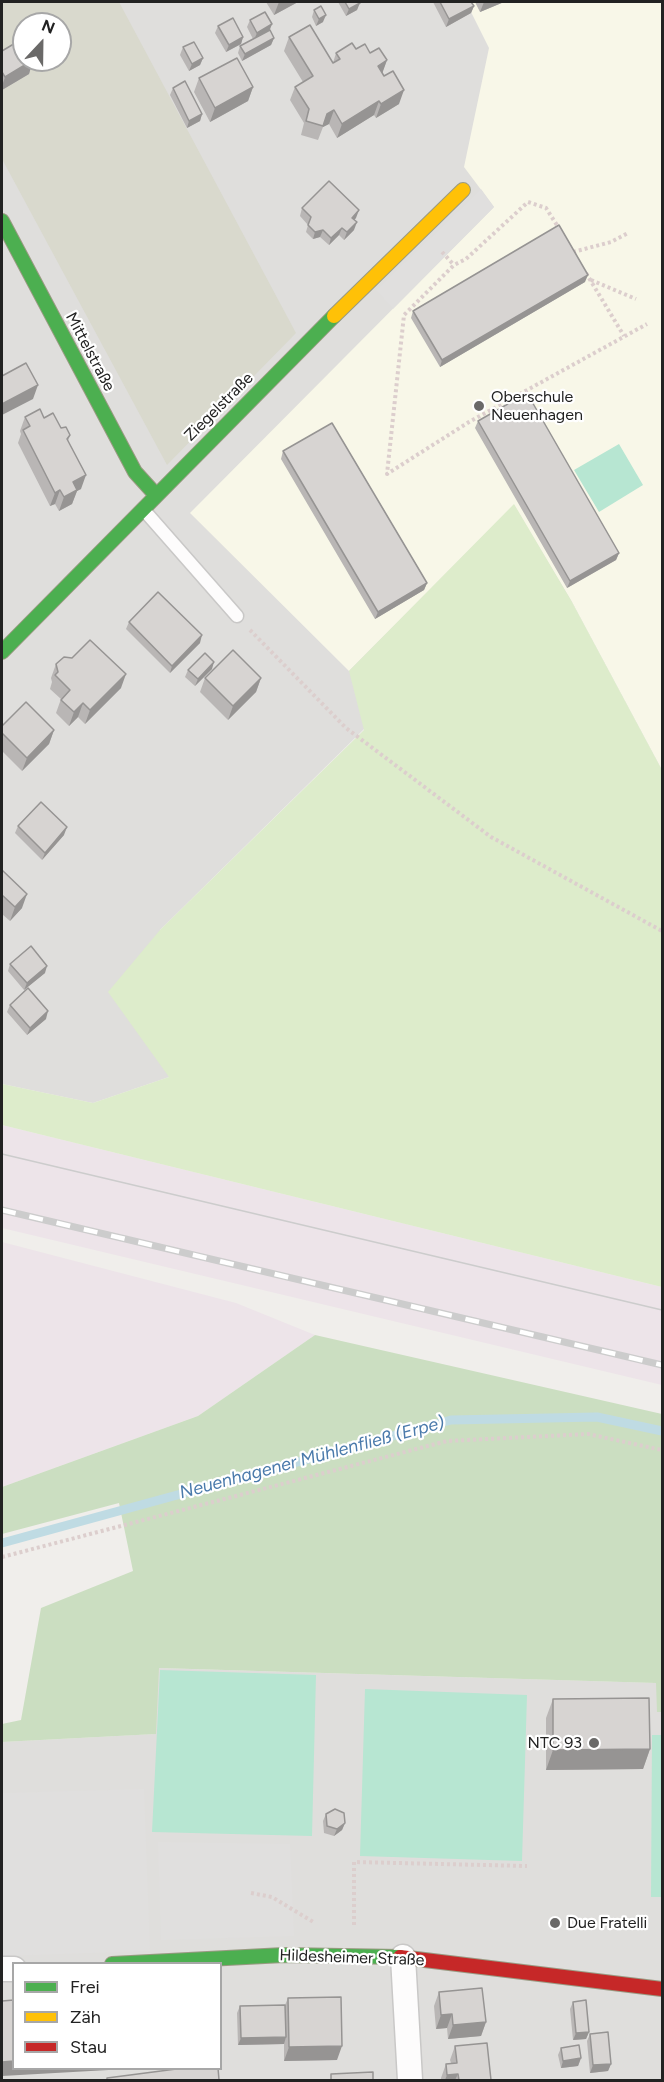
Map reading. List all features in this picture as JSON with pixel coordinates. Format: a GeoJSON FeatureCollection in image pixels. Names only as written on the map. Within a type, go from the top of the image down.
{"type":"FeatureCollection","features":[{"type":"Feature","properties":{"kind":"street","name":"Ziegelstraße"},"geometry":{"type":"LineString","coordinates":[[2,652],[142,508],[463,190]]}},
{"type":"Feature","properties":{"kind":"street","name":"Mittelstraße"},"geometry":{"type":"LineString","coordinates":[[2,220],[135,472],[155,495]]}},
{"type":"Feature","properties":{"kind":"street","name":"Hildesheimer Straße"},"geometry":{"type":"LineString","coordinates":[[150,1962],[284,1955],[403,1957],[663,1989]]}},
{"type":"Feature","properties":{"kind":"street"},"geometry":{"type":"LineString","coordinates":[[403,1957],[410,2080]]}},
{"type":"Feature","properties":{"kind":"lane"},"geometry":{"type":"LineString","coordinates":[[142,508],[237,616]]}},
{"type":"Feature","properties":{"kind":"path"},"geometry":{"type":"LineString","coordinates":[[564,236],[546,208],[528,202],[466,259],[454,265],[404,315],[387,474],[469,422],[647,324]]}},
{"type":"Feature","properties":{"kind":"path"},"geometry":{"type":"LineString","coordinates":[[573,252],[611,242],[628,233]]}},
{"type":"Feature","properties":{"kind":"path"},"geometry":{"type":"LineString","coordinates":[[568,244],[579,261]]}},
{"type":"Feature","properties":{"kind":"path"},"geometry":{"type":"LineString","coordinates":[[584,270],[624,336]]}},
{"type":"Feature","properties":{"kind":"path"},"geometry":{"type":"LineString","coordinates":[[590,279],[636,299]]}},
{"type":"Feature","properties":{"kind":"path"},"geometry":{"type":"LineString","coordinates":[[237,616],[346,728],[491,837],[663,932]]}},
{"type":"Feature","properties":{"kind":"path"},"geometry":{"type":"LineString","coordinates":[[2,1557],[447,1441],[588,1434],[663,1450]]}},
{"type":"Feature","properties":{"kind":"path"},"geometry":{"type":"LineString","coordinates":[[345,1928],[354,1929],[354,1862],[527,1866]]}},
{"type":"Feature","properties":{"kind":"path"},"geometry":{"type":"LineString","coordinates":[[251,1893],[272,1897],[318,1925]]}},
{"type":"Feature","properties":{"kind":"shaded area"},"geometry":{"type":"Polygon","coordinates":[[[2,2],[662,2],[662,770],[572,602],[364,729],[160,930],[169,1077],[93,1103],[2,1084],[2,2]]]}},
{"type":"Feature","properties":{"kind":"shaded area"},"geometry":{"type":"Polygon","coordinates":[[[2,2],[119,2],[296,333],[167,465],[2,159],[2,2]]]}},
{"type":"Feature","properties":{"kind":"shaded area","name":"Oberschule Neuenhagen"},"geometry":{"type":"Polygon","coordinates":[[[466,2],[662,2],[662,770],[572,602],[514,505],[349,671],[190,513],[494,207],[464,167],[489,48],[466,2]]]}},
{"type":"Feature","properties":{"kind":"shaded area"},"geometry":{"type":"Polygon","coordinates":[[[481,189],[494,207],[393,309],[376,290],[481,189]]]}},
{"type":"Feature","properties":{"kind":"shaded area"},"geometry":{"type":"Polygon","coordinates":[[[2,1125],[662,1287],[662,1385],[2,1228],[2,1125]]]}},
{"type":"Feature","properties":{"kind":"shaded area"},"geometry":{"type":"Polygon","coordinates":[[[2,1242],[236,1303],[315,1335],[198,1416],[2,1487],[2,1242]]]}},
{"type":"Feature","properties":{"kind":"shaded area"},"geometry":{"type":"Polygon","coordinates":[[[158,1668],[657,1683],[657,1712],[662,1712],[662,2080],[2,2080],[2,1742],[155,1734],[158,1668]]]}},
{"type":"Feature","properties":{"kind":"shaded area"},"geometry":{"type":"Polygon","coordinates":[[[144,1789],[150,1951],[2,1956],[2,1793],[144,1789]]]}},
{"type":"Feature","properties":{"kind":"shaded area"},"geometry":{"type":"Polygon","coordinates":[[[158,1842],[290,1844],[294,1936],[161,1940],[158,1842]]]}},
{"type":"Feature","properties":{"kind":"green space"},"geometry":{"type":"Polygon","coordinates":[[[619,444],[643,485],[599,512],[574,470],[619,444]]]}},
{"type":"Feature","properties":{"kind":"green space"},"geometry":{"type":"Polygon","coordinates":[[[514,504],[572,602],[662,770],[662,1287],[2,1125],[2,1084],[93,1103],[169,1077],[108,992],[160,930],[364,730],[349,671],[514,504]]]}},
{"type":"Feature","properties":{"kind":"green space"},"geometry":{"type":"Polygon","coordinates":[[[315,1335],[662,1414],[662,1712],[657,1712],[656,1683],[159,1668],[156,1734],[2,1742],[2,1724],[21,1720],[41,1608],[133,1571],[119,1503],[2,1534],[2,1487],[198,1416],[315,1335]]]}},
{"type":"Feature","properties":{"kind":"green space"},"geometry":{"type":"Polygon","coordinates":[[[160,1670],[316,1675],[312,1836],[152,1832],[160,1670]]]}},
{"type":"Feature","properties":{"kind":"green space"},"geometry":{"type":"Polygon","coordinates":[[[365,1689],[527,1695],[522,1861],[360,1856],[365,1689]]]}},
{"type":"Feature","properties":{"kind":"green space"},"geometry":{"type":"Polygon","coordinates":[[[652,1735],[662,1735],[662,1897],[651,1897],[652,1735]]]}},
{"type":"Feature","properties":{"kind":"building"},"geometry":{"type":"Polygon","coordinates":[[[345,2],[359,2],[360,3],[349,9],[345,2]]]}},
{"type":"Feature","properties":{"kind":"building"},"geometry":{"type":"Polygon","coordinates":[[[440,2],[471,2],[474,6],[449,19],[440,2]]]}},
{"type":"Feature","properties":{"kind":"building"},"geometry":{"type":"Polygon","coordinates":[[[321,6],[326,15],[319,19],[314,10],[321,6]]]}},
{"type":"Feature","properties":{"kind":"building"},"geometry":{"type":"Polygon","coordinates":[[[265,12],[272,24],[257,33],[250,20],[265,12]]]}},
{"type":"Feature","properties":{"kind":"building"},"geometry":{"type":"Polygon","coordinates":[[[233,18],[243,37],[229,45],[218,26],[233,18]]]}},
{"type":"Feature","properties":{"kind":"building"},"geometry":{"type":"Polygon","coordinates":[[[310,25],[333,63],[340,59],[336,53],[352,43],[356,49],[365,44],[370,53],[379,48],[387,60],[378,66],[384,76],[393,71],[404,90],[381,104],[379,101],[342,124],[334,110],[327,114],[323,126],[306,121],[309,109],[295,87],[313,76],[289,37],[310,25]]]}},
{"type":"Feature","properties":{"kind":"building"},"geometry":{"type":"Polygon","coordinates":[[[270,30],[274,38],[245,54],[240,46],[270,30]]]}},
{"type":"Feature","properties":{"kind":"building"},"geometry":{"type":"Polygon","coordinates":[[[194,42],[203,58],[192,64],[183,47],[194,42]]]}},
{"type":"Feature","properties":{"kind":"building"},"geometry":{"type":"Polygon","coordinates":[[[12,45],[13,72],[5,77],[2,72],[2,51],[12,45]]]}},
{"type":"Feature","properties":{"kind":"building"},"geometry":{"type":"Polygon","coordinates":[[[237,58],[253,87],[215,108],[199,78],[237,58]]]}},
{"type":"Feature","properties":{"kind":"building"},"geometry":{"type":"Polygon","coordinates":[[[185,81],[202,114],[189,121],[173,88],[185,81]]]}},
{"type":"Feature","properties":{"kind":"building"},"geometry":{"type":"Polygon","coordinates":[[[329,181],[359,210],[352,218],[357,222],[347,232],[342,228],[331,238],[323,230],[315,232],[308,225],[311,217],[302,208],[329,181]]]}},
{"type":"Feature","properties":{"kind":"building"},"geometry":{"type":"Polygon","coordinates":[[[559,225],[588,275],[442,360],[413,311],[559,225]]]}},
{"type":"Feature","properties":{"kind":"building"},"geometry":{"type":"Polygon","coordinates":[[[26,363],[38,385],[2,404],[2,376],[26,363]]]}},
{"type":"Feature","properties":{"kind":"building"},"geometry":{"type":"Polygon","coordinates":[[[527,393],[619,553],[570,581],[478,421],[527,393]]]}},
{"type":"Feature","properties":{"kind":"building"},"geometry":{"type":"Polygon","coordinates":[[[40,409],[44,418],[53,413],[61,428],[66,427],[70,435],[67,439],[86,475],[73,482],[77,490],[64,497],[60,490],[55,493],[23,430],[30,426],[25,417],[40,409]]]}},
{"type":"Feature","properties":{"kind":"building"},"geometry":{"type":"Polygon","coordinates":[[[332,423],[427,583],[378,612],[283,451],[332,423]]]}},
{"type":"Feature","properties":{"kind":"building"},"geometry":{"type":"Polygon","coordinates":[[[158,592],[202,635],[172,666],[129,622],[158,592]]]}},
{"type":"Feature","properties":{"kind":"building"},"geometry":{"type":"Polygon","coordinates":[[[90,640],[126,674],[90,710],[83,703],[74,712],[61,700],[70,690],[55,675],[58,672],[56,664],[64,657],[72,658],[90,640]]]}},
{"type":"Feature","properties":{"kind":"building"},"geometry":{"type":"Polygon","coordinates":[[[233,650],[261,678],[233,706],[205,678],[233,650]]]}},
{"type":"Feature","properties":{"kind":"building"},"geometry":{"type":"Polygon","coordinates":[[[205,653],[214,662],[198,679],[188,670],[205,653]]]}},
{"type":"Feature","properties":{"kind":"building"},"geometry":{"type":"Polygon","coordinates":[[[26,702],[54,730],[27,758],[2,733],[2,726],[26,702]]]}},
{"type":"Feature","properties":{"kind":"building"},"geometry":{"type":"Polygon","coordinates":[[[41,802],[67,827],[45,853],[18,826],[41,802]]]}},
{"type":"Feature","properties":{"kind":"building"},"geometry":{"type":"Polygon","coordinates":[[[2,870],[27,894],[15,907],[2,895],[2,870]]]}},
{"type":"Feature","properties":{"kind":"building"},"geometry":{"type":"Polygon","coordinates":[[[31,946],[47,966],[27,983],[10,964],[31,946]]]}},
{"type":"Feature","properties":{"kind":"building"},"geometry":{"type":"Polygon","coordinates":[[[28,988],[48,1011],[30,1028],[10,1005],[28,988]]]}},
{"type":"Feature","properties":{"kind":"building"},"geometry":{"type":"Polygon","coordinates":[[[649,1698],[650,1749],[553,1750],[553,1699],[649,1698]]]}},
{"type":"Feature","properties":{"kind":"building"},"geometry":{"type":"Polygon","coordinates":[[[335,1809],[344,1813],[345,1823],[337,1829],[327,1826],[326,1814],[335,1809]]]}},
{"type":"Feature","properties":{"kind":"building"},"geometry":{"type":"Polygon","coordinates":[[[482,1988],[486,2022],[453,2025],[452,2014],[441,2015],[439,1992],[482,1988]]]}},
{"type":"Feature","properties":{"kind":"building"},"geometry":{"type":"Polygon","coordinates":[[[341,1997],[342,2046],[289,2047],[288,1998],[341,1997]]]}},
{"type":"Feature","properties":{"kind":"building"},"geometry":{"type":"Polygon","coordinates":[[[12,2000],[12,2061],[2,2062],[2,2001],[12,2000]]]}},
{"type":"Feature","properties":{"kind":"building"},"geometry":{"type":"Polygon","coordinates":[[[586,2000],[589,2032],[576,2033],[573,2002],[586,2000]]]}},
{"type":"Feature","properties":{"kind":"building"},"geometry":{"type":"Polygon","coordinates":[[[285,2005],[286,2037],[241,2038],[240,2006],[285,2005]]]}},
{"type":"Feature","properties":{"kind":"building"},"geometry":{"type":"Polygon","coordinates":[[[608,2032],[611,2064],[593,2065],[590,2034],[608,2032]]]}},
{"type":"Feature","properties":{"kind":"building"},"geometry":{"type":"Polygon","coordinates":[[[487,2043],[491,2080],[459,2080],[458,2074],[447,2075],[446,2064],[457,2063],[455,2046],[487,2043]]]}},
{"type":"Feature","properties":{"kind":"building"},"geometry":{"type":"Polygon","coordinates":[[[579,2045],[581,2058],[563,2061],[561,2048],[579,2045]]]}},
{"type":"Feature","properties":{"kind":"building"},"geometry":{"type":"Polygon","coordinates":[[[169,2070],[218,2070],[219,2080],[107,2080],[107,2078],[169,2070]]]}},
{"type":"Feature","properties":{"kind":"building"},"geometry":{"type":"Polygon","coordinates":[[[373,2072],[373,2080],[331,2080],[331,2074],[373,2072]]]}},
{"type":"Feature","properties":{"kind":"waterway","name":"Neuenhagener Mühlenfließ (Erpe)"},"geometry":{"type":"LineString","coordinates":[[2,1543],[451,1420],[597,1417],[662,1431]]}},
{"type":"Feature","properties":{"kind":"tram line"},"geometry":{"type":"LineString","coordinates":[[2,1154],[662,1310]]}},
{"type":"Feature","properties":{"kind":"railway"},"geometry":{"type":"LineString","coordinates":[[2,1210],[662,1365]]}},
{"type":"Feature","properties":{"kind":"traffic: fast"},"geometry":{"type":"LineString","coordinates":[[2,221],[135,472],[155,494]]}},
{"type":"Feature","properties":{"kind":"traffic: fast"},"geometry":{"type":"LineString","coordinates":[[2,652],[334,316]]}},
{"type":"Feature","properties":{"kind":"traffic: fast"},"geometry":{"type":"LineString","coordinates":[[150,1962],[284,1955],[400,1957]]}},
{"type":"Feature","properties":{"kind":"traffic: slow"},"geometry":{"type":"LineString","coordinates":[[334,316],[463,190]]}},
{"type":"Feature","properties":{"kind":"traffic: jam"},"geometry":{"type":"LineString","coordinates":[[400,1957],[662,1989]]}},
{"type":"Feature","properties":{"kind":"place","name":"Oberschule Neuenhagen"},"geometry":{"type":"Point","coordinates":[479,406]}},
{"type":"Feature","properties":{"kind":"place","name":"NTC 93"},"geometry":{"type":"Point","coordinates":[594,1743]}},
{"type":"Feature","properties":{"kind":"place","name":"Due Fratelli"},"geometry":{"type":"Point","coordinates":[555,1923]}}]}
